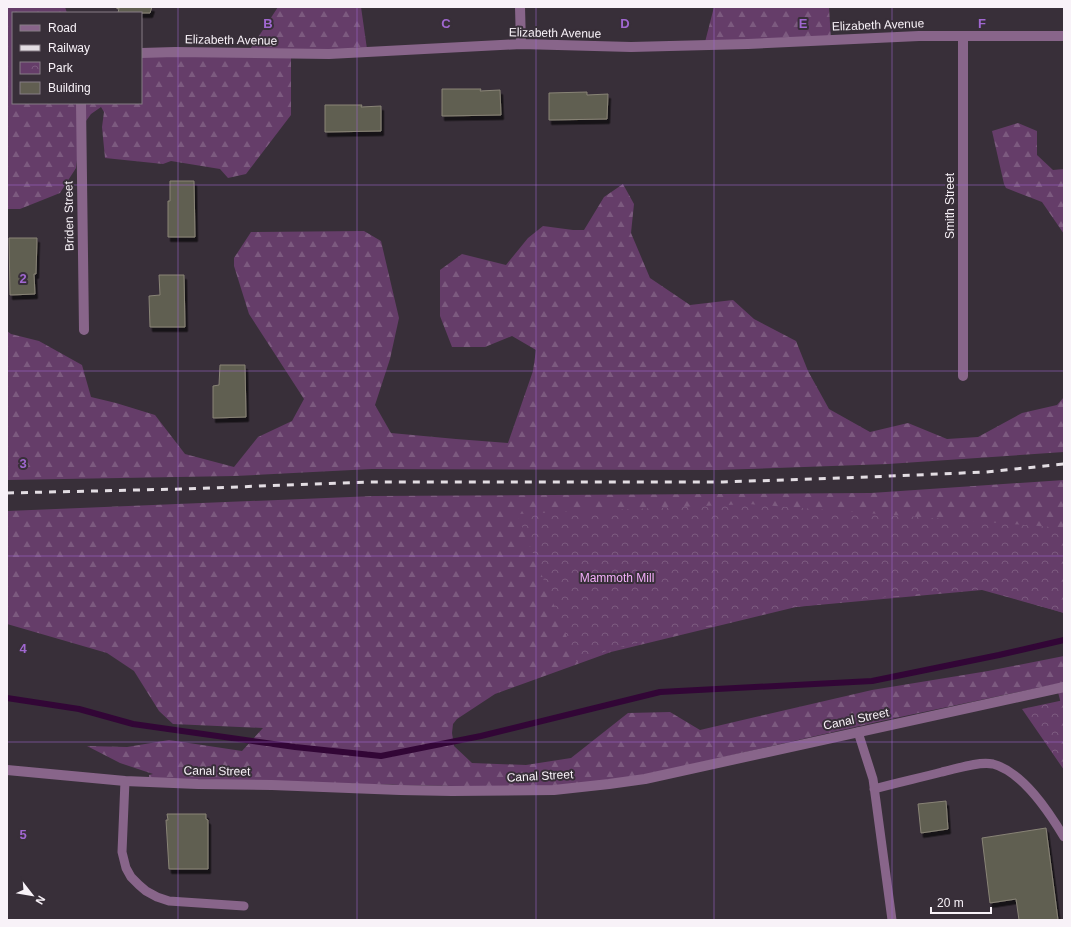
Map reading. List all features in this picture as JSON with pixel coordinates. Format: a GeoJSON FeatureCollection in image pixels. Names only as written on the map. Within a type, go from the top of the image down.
{"type":"FeatureCollection","features":[{"type":"Feature","properties":{"kind":"street"},"geometry":{"type":"LineString","coordinates":[[520,7],[521,44]]}},
{"type":"Feature","properties":{"kind":"street","name":"Elizabeth Avenue"},"geometry":{"type":"LineString","coordinates":[[142,53],[328,54],[521,44],[631,47],[756,44],[919,36],[1064,36]]}},
{"type":"Feature","properties":{"kind":"street","name":"Smith Street"},"geometry":{"type":"LineString","coordinates":[[963,36],[963,376]]}},
{"type":"Feature","properties":{"kind":"street","name":"Briden Street"},"geometry":{"type":"LineString","coordinates":[[81,104],[84,330]]}},
{"type":"Feature","properties":{"kind":"street","name":"Canal Street"},"geometry":{"type":"LineString","coordinates":[[7,770],[125,781],[198,784],[444,791],[554,790],[645,779],[1064,687]]}},
{"type":"Feature","properties":{"kind":"lane"},"geometry":{"type":"LineString","coordinates":[[858,732],[873,779],[892,920]]}},
{"type":"Feature","properties":{"kind":"lane"},"geometry":{"type":"LineString","coordinates":[[874,789],[971,765],[992,764],[1005,769],[1027,786],[1058,826],[1064,837]]}},
{"type":"Feature","properties":{"kind":"lane"},"geometry":{"type":"LineString","coordinates":[[125,781],[122,852],[126,868],[131,877],[146,891],[169,901],[244,906]]}},
{"type":"Feature","properties":{"kind":"green space"},"geometry":{"type":"Polygon","coordinates":[[[7,7],[65,7],[67,12],[12,12],[12,104],[142,104],[142,54],[247,54],[278,7],[361,7],[367,49],[291,57],[291,115],[246,174],[228,178],[220,169],[171,161],[163,164],[105,158],[102,127],[104,112],[101,107],[91,114],[81,128],[76,168],[60,193],[20,209],[7,209],[7,7]]]}},
{"type":"Feature","properties":{"kind":"green space"},"geometry":{"type":"Polygon","coordinates":[[[714,7],[829,7],[831,40],[704,46],[714,7]]]}},
{"type":"Feature","properties":{"kind":"green space"},"geometry":{"type":"Polygon","coordinates":[[[1018,123],[1037,131],[1037,155],[1053,170],[1064,169],[1064,234],[1042,202],[1006,188],[1004,184],[992,131],[1018,123]]]}},
{"type":"Feature","properties":{"kind":"green space"},"geometry":{"type":"Polygon","coordinates":[[[623,184],[634,204],[631,233],[650,278],[690,305],[733,300],[754,319],[796,341],[808,371],[829,409],[870,432],[908,423],[947,439],[978,437],[1022,413],[1057,405],[1064,397],[1064,452],[888,464],[718,470],[372,469],[235,476],[7,480],[7,331],[11,334],[39,341],[82,365],[91,397],[155,415],[185,454],[234,467],[258,437],[292,421],[304,399],[249,314],[234,266],[234,258],[251,232],[364,231],[381,241],[399,318],[390,359],[375,405],[391,433],[508,443],[533,371],[536,350],[512,336],[485,347],[452,347],[440,316],[440,270],[462,254],[506,265],[528,238],[543,226],[584,230],[604,197],[623,184]]]}},
{"type":"Feature","properties":{"kind":"green space"},"geometry":{"type":"Polygon","coordinates":[[[1064,480],[1064,613],[982,590],[796,607],[611,652],[495,694],[457,719],[453,724],[452,733],[454,746],[472,763],[526,765],[571,758],[628,713],[670,712],[700,730],[872,690],[988,671],[1064,656],[1064,716],[1056,684],[886,720],[619,781],[557,788],[360,785],[352,783],[149,778],[149,775],[153,774],[120,763],[87,746],[127,747],[169,740],[242,751],[263,728],[173,724],[159,711],[134,671],[107,653],[7,624],[7,511],[374,496],[871,493],[1064,480]]]}},
{"type":"Feature","properties":{"kind":"green space","name":"Mammoth Mill"},"geometry":{"type":"Polygon","coordinates":[[[749,504],[1064,528],[1064,613],[986,590],[964,590],[865,599],[778,609],[612,649],[577,662],[517,514],[749,504]]]}},
{"type":"Feature","properties":{"kind":"green space"},"geometry":{"type":"Polygon","coordinates":[[[1064,700],[1064,770],[1022,709],[1064,700]]]}},
{"type":"Feature","properties":{"kind":"building"},"geometry":{"type":"Polygon","coordinates":[[[117,7],[152,7],[150,13],[118,12],[119,8],[117,9],[117,7]]]}},
{"type":"Feature","properties":{"kind":"building"},"geometry":{"type":"Polygon","coordinates":[[[442,89],[481,89],[480,91],[500,90],[501,115],[442,116],[442,89]]]}},
{"type":"Feature","properties":{"kind":"building"},"geometry":{"type":"Polygon","coordinates":[[[587,92],[587,95],[608,94],[607,119],[549,120],[549,93],[587,92]]]}},
{"type":"Feature","properties":{"kind":"building"},"geometry":{"type":"Polygon","coordinates":[[[325,105],[362,105],[361,107],[381,106],[381,131],[325,132],[325,105]]]}},
{"type":"Feature","properties":{"kind":"building"},"geometry":{"type":"Polygon","coordinates":[[[170,181],[194,181],[195,237],[168,237],[168,201],[170,201],[170,181]]]}},
{"type":"Feature","properties":{"kind":"building"},"geometry":{"type":"Polygon","coordinates":[[[9,238],[37,238],[36,274],[34,274],[35,294],[10,295],[9,238]]]}},
{"type":"Feature","properties":{"kind":"building"},"geometry":{"type":"Polygon","coordinates":[[[159,275],[184,275],[185,327],[150,327],[149,296],[160,295],[159,275]]]}},
{"type":"Feature","properties":{"kind":"building"},"geometry":{"type":"Polygon","coordinates":[[[220,365],[245,365],[246,417],[213,418],[213,386],[219,385],[220,365]]]}},
{"type":"Feature","properties":{"kind":"building"},"geometry":{"type":"Polygon","coordinates":[[[946,801],[948,829],[921,833],[918,804],[946,801]]]}},
{"type":"Feature","properties":{"kind":"building"},"geometry":{"type":"Polygon","coordinates":[[[167,814],[206,814],[206,819],[208,820],[208,869],[169,869],[166,820],[168,820],[167,814]]]}},
{"type":"Feature","properties":{"kind":"building"},"geometry":{"type":"Polygon","coordinates":[[[1046,828],[1058,920],[1019,920],[1016,899],[990,903],[982,838],[1046,828]]]}},
{"type":"Feature","properties":{"kind":"waterway"},"geometry":{"type":"LineString","coordinates":[[7,698],[79,709],[133,724],[295,747],[381,756],[481,736],[660,692],[872,681],[1064,640]]}},
{"type":"Feature","properties":{"kind":"railway"},"geometry":{"type":"LineString","coordinates":[[7,493],[181,489],[370,482],[723,482],[986,472],[1064,464]]}}]}
